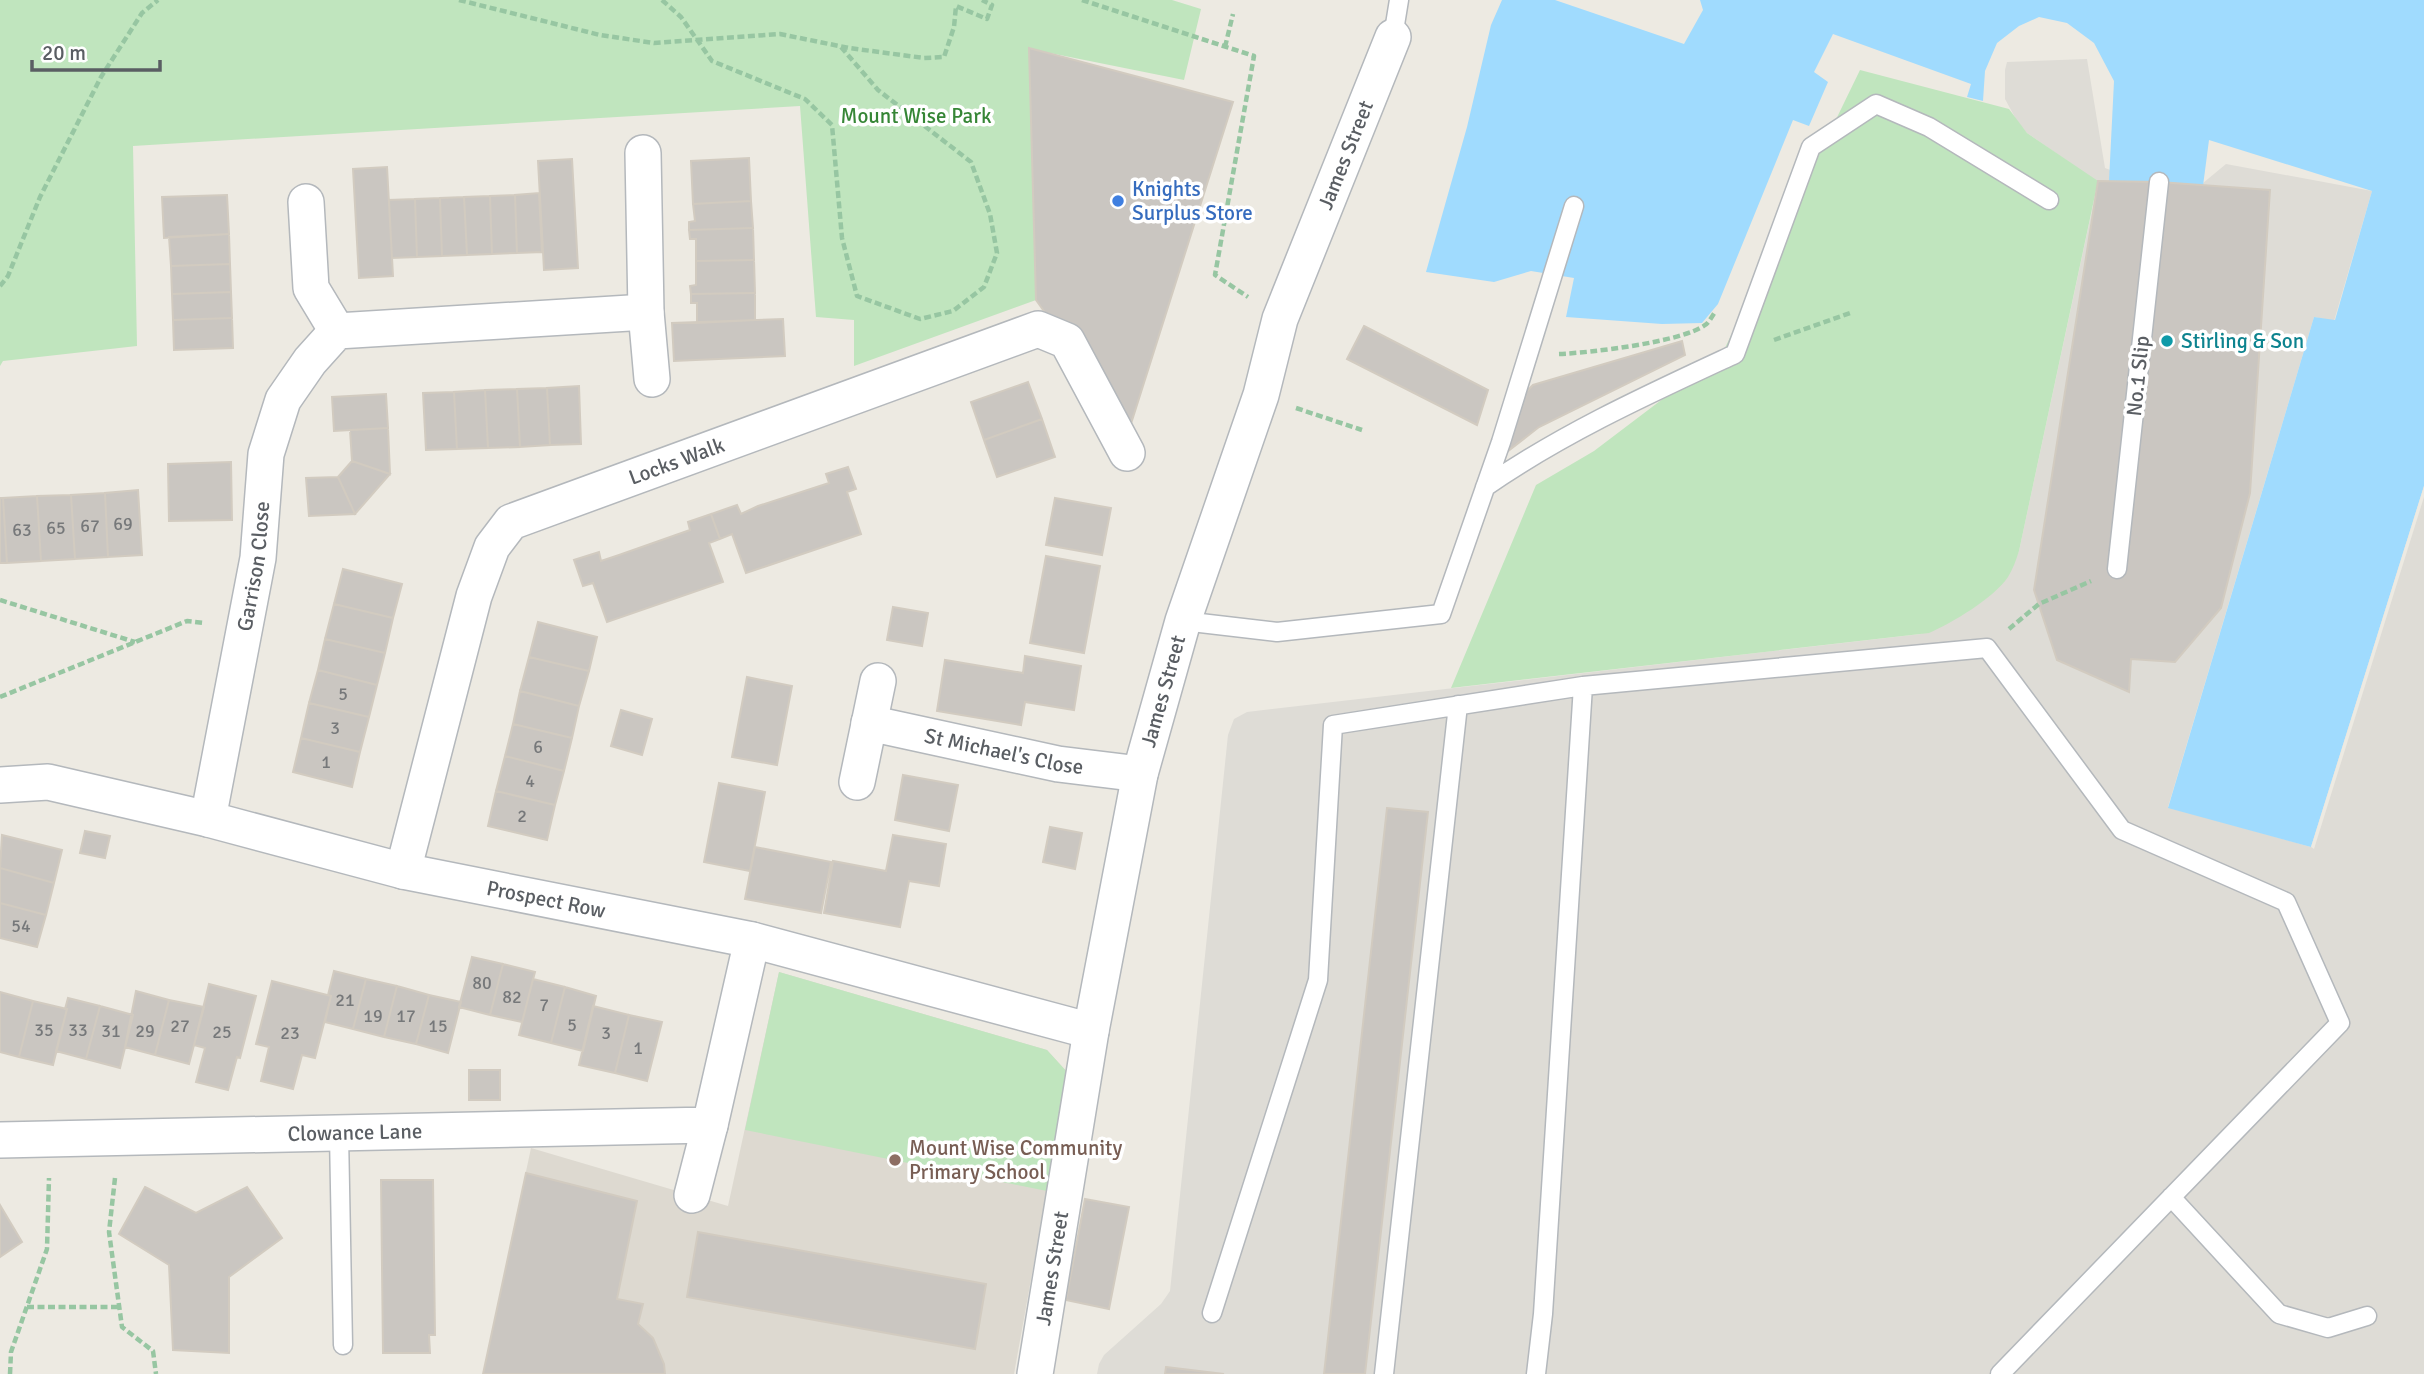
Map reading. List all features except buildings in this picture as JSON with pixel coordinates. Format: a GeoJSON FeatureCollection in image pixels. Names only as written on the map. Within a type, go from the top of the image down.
{"type":"FeatureCollection","features":[{"type":"Feature","properties":{"kind":"street","name":"James Street"},"geometry":{"type":"LineString","coordinates":[[1035,1374],[1091,1031],[1140,774],[1183,621],[1261,396],[1280,319],[1393,37]]}},
{"type":"Feature","properties":{"kind":"street"},"geometry":{"type":"LineString","coordinates":[[643,153],[646,313],[652,379]]}},
{"type":"Feature","properties":{"kind":"street"},"geometry":{"type":"LineString","coordinates":[[306,202],[311,288],[337,331],[646,313]]}},
{"type":"Feature","properties":{"kind":"street","name":"Locks Walk"},"geometry":{"type":"LineString","coordinates":[[404,870],[474,596],[492,547],[511,522],[1038,329],[1067,341],[1127,453]]}},
{"type":"Feature","properties":{"kind":"street","name":"Garrison Close"},"geometry":{"type":"LineString","coordinates":[[208,819],[258,558],[266,454],[283,400],[310,361],[337,331]]}},
{"type":"Feature","properties":{"kind":"street"},"geometry":{"type":"LineString","coordinates":[[857,782],[878,681]]}},
{"type":"Feature","properties":{"kind":"street","name":"St Michael's Close"},"geometry":{"type":"LineString","coordinates":[[869,723],[1058,764],[1140,774]]}},
{"type":"Feature","properties":{"kind":"street","name":"Prospect Row"},"geometry":{"type":"LineString","coordinates":[[0,785],[48,782],[208,819],[404,870],[752,940],[1091,1031]]}},
{"type":"Feature","properties":{"kind":"street"},"geometry":{"type":"LineString","coordinates":[[692,1195],[752,940]]}},
{"type":"Feature","properties":{"kind":"street","name":"Clowance Lane"},"geometry":{"type":"LineString","coordinates":[[0,1140],[710,1125]]}},
{"type":"Feature","properties":{"kind":"lane"},"geometry":{"type":"LineString","coordinates":[[1393,37],[1399,0]]}},
{"type":"Feature","properties":{"kind":"lane"},"geometry":{"type":"LineString","coordinates":[[1485,487],[1523,461],[1615,411],[1735,354],[1811,147],[1876,104],[1929,127],[2049,200]]}},
{"type":"Feature","properties":{"kind":"lane","name":"No.1 Slip"},"geometry":{"type":"LineString","coordinates":[[2117,569],[2159,182]]}},
{"type":"Feature","properties":{"kind":"lane"},"geometry":{"type":"LineString","coordinates":[[1183,621],[1277,632],[1441,614],[1530,350],[1574,206]]}},
{"type":"Feature","properties":{"kind":"lane"},"geometry":{"type":"LineString","coordinates":[[1212,1313],[1318,980],[1333,725],[1583,686],[1987,648],[2122,830],[2286,902],[2340,1023],[2000,1374]]}},
{"type":"Feature","properties":{"kind":"lane"},"geometry":{"type":"LineString","coordinates":[[1536,1374],[1543,1314],[1583,686]]}},
{"type":"Feature","properties":{"kind":"lane"},"geometry":{"type":"LineString","coordinates":[[1384,1374],[1458,705]]}},
{"type":"Feature","properties":{"kind":"lane"},"geometry":{"type":"LineString","coordinates":[[339,1134],[343,1345]]}},
{"type":"Feature","properties":{"kind":"lane"},"geometry":{"type":"LineString","coordinates":[[2171,1197],[2279,1314],[2328,1328],[2367,1316]]}},
{"type":"Feature","properties":{"kind":"path"},"geometry":{"type":"LineString","coordinates":[[0,286],[8,276],[40,197],[101,77],[142,13],[158,0]]}},
{"type":"Feature","properties":{"kind":"path"},"geometry":{"type":"LineString","coordinates":[[458,0],[600,35],[654,44],[780,34],[841,47],[924,58],[944,57],[954,27],[956,6],[988,19],[992,5],[982,0]]}},
{"type":"Feature","properties":{"kind":"path"},"geometry":{"type":"LineString","coordinates":[[662,0],[681,17],[712,61],[805,99],[832,125],[842,238],[857,296],[920,319],[953,311],[984,287],[997,253],[990,214],[971,162],[878,90],[841,47]]}},
{"type":"Feature","properties":{"kind":"path"},"geometry":{"type":"LineString","coordinates":[[1082,0],[1254,56],[1215,275],[1280,319]]}},
{"type":"Feature","properties":{"kind":"path"},"geometry":{"type":"LineString","coordinates":[[1225,47],[1233,14]]}},
{"type":"Feature","properties":{"kind":"path"},"geometry":{"type":"LineString","coordinates":[[1530,350],[1545,354],[1592,352],[1676,336],[1705,325],[1721,304]]}},
{"type":"Feature","properties":{"kind":"path"},"geometry":{"type":"LineString","coordinates":[[1735,354],[1853,312]]}},
{"type":"Feature","properties":{"kind":"path"},"geometry":{"type":"LineString","coordinates":[[1261,396],[1362,430]]}},
{"type":"Feature","properties":{"kind":"path"},"geometry":{"type":"LineString","coordinates":[[1987,648],[2039,604],[2117,569]]}},
{"type":"Feature","properties":{"kind":"path"},"geometry":{"type":"LineString","coordinates":[[0,600],[136,642]]}},
{"type":"Feature","properties":{"kind":"path"},"geometry":{"type":"LineString","coordinates":[[0,697],[187,621],[245,628]]}},
{"type":"Feature","properties":{"kind":"path"},"geometry":{"type":"LineString","coordinates":[[120,1138],[109,1232],[122,1327],[153,1351],[156,1374]]}},
{"type":"Feature","properties":{"kind":"path"},"geometry":{"type":"LineString","coordinates":[[10,1374],[11,1352],[47,1249],[50,1139]]}},
{"type":"Feature","properties":{"kind":"path"},"geometry":{"type":"LineString","coordinates":[[27,1307],[119,1307]]}},
{"type":"Feature","properties":{"kind":"shaded area"},"geometry":{"type":"Polygon","coordinates":[[[2087,59],[2105,168],[2185,198],[2226,164],[2372,191],[2334,321],[2314,317],[2168,807],[2311,847],[2424,486],[2424,1374],[1097,1374],[1104,1355],[1161,1304],[1170,1291],[1228,735],[1234,719],[1247,712],[1921,634],[1992,593],[2008,576],[2019,551],[2098,182],[2027,133],[2017,121],[2005,99],[2005,70],[2007,62],[2087,59]]]}},
{"type":"Feature","properties":{"kind":"shaded area","name":"Mount Wise Community Primary School"},"geometry":{"type":"Polygon","coordinates":[[[779,972],[1047,1050],[1068,1073],[1014,1374],[483,1374],[531,1148],[728,1206],[779,972]]]}},
{"type":"Feature","properties":{"kind":"green space","name":"Mount Wise Park"},"geometry":{"type":"Polygon","coordinates":[[[0,0],[1172,0],[1201,9],[1184,80],[1030,49],[1036,300],[854,366],[854,320],[816,317],[800,106],[133,146],[137,346],[3,361],[0,366],[0,0]]]}},
{"type":"Feature","properties":{"kind":"green space"},"geometry":{"type":"Polygon","coordinates":[[[1860,70],[2009,109],[2027,133],[2098,181],[2019,551],[2008,577],[1983,601],[1929,633],[1451,688],[1536,485],[1594,451],[1722,354],[1860,70]]]}},
{"type":"Feature","properties":{"kind":"green space"},"geometry":{"type":"Polygon","coordinates":[[[779,972],[1047,1050],[1068,1073],[1047,1191],[745,1130],[779,972]]]}},
{"type":"Feature","properties":{"kind":"water"},"geometry":{"type":"Polygon","coordinates":[[[1502,0],[1555,0],[1684,44],[1703,10],[1700,0],[2424,0],[2424,486],[2311,847],[2168,808],[2314,317],[2335,320],[2372,191],[2209,140],[2203,186],[2109,181],[2114,81],[2094,43],[2067,23],[2039,17],[2019,26],[1997,43],[1985,71],[1983,101],[1967,97],[1971,84],[1833,34],[1814,72],[1828,82],[1809,126],[1793,120],[1718,304],[1702,323],[1662,324],[1566,317],[1574,278],[1531,271],[1494,282],[1426,272],[1467,127],[1491,25],[1502,0]]]}},
{"type":"Feature","properties":{"kind":"pier"},"geometry":{"type":"Polygon","coordinates":[[[2424,486],[2424,497],[2314,849],[2311,847],[2424,486]]]}},
{"type":"Feature","properties":{"kind":"place","name":"Knights Surplus Store"},"geometry":{"type":"Point","coordinates":[1118,201]}},
{"type":"Feature","properties":{"kind":"place","name":"Stirling & Son"},"geometry":{"type":"Point","coordinates":[2167,341]}},
{"type":"Feature","properties":{"kind":"place","name":"Mount Wise Community Primary School"},"geometry":{"type":"Point","coordinates":[895,1160]}}]}
